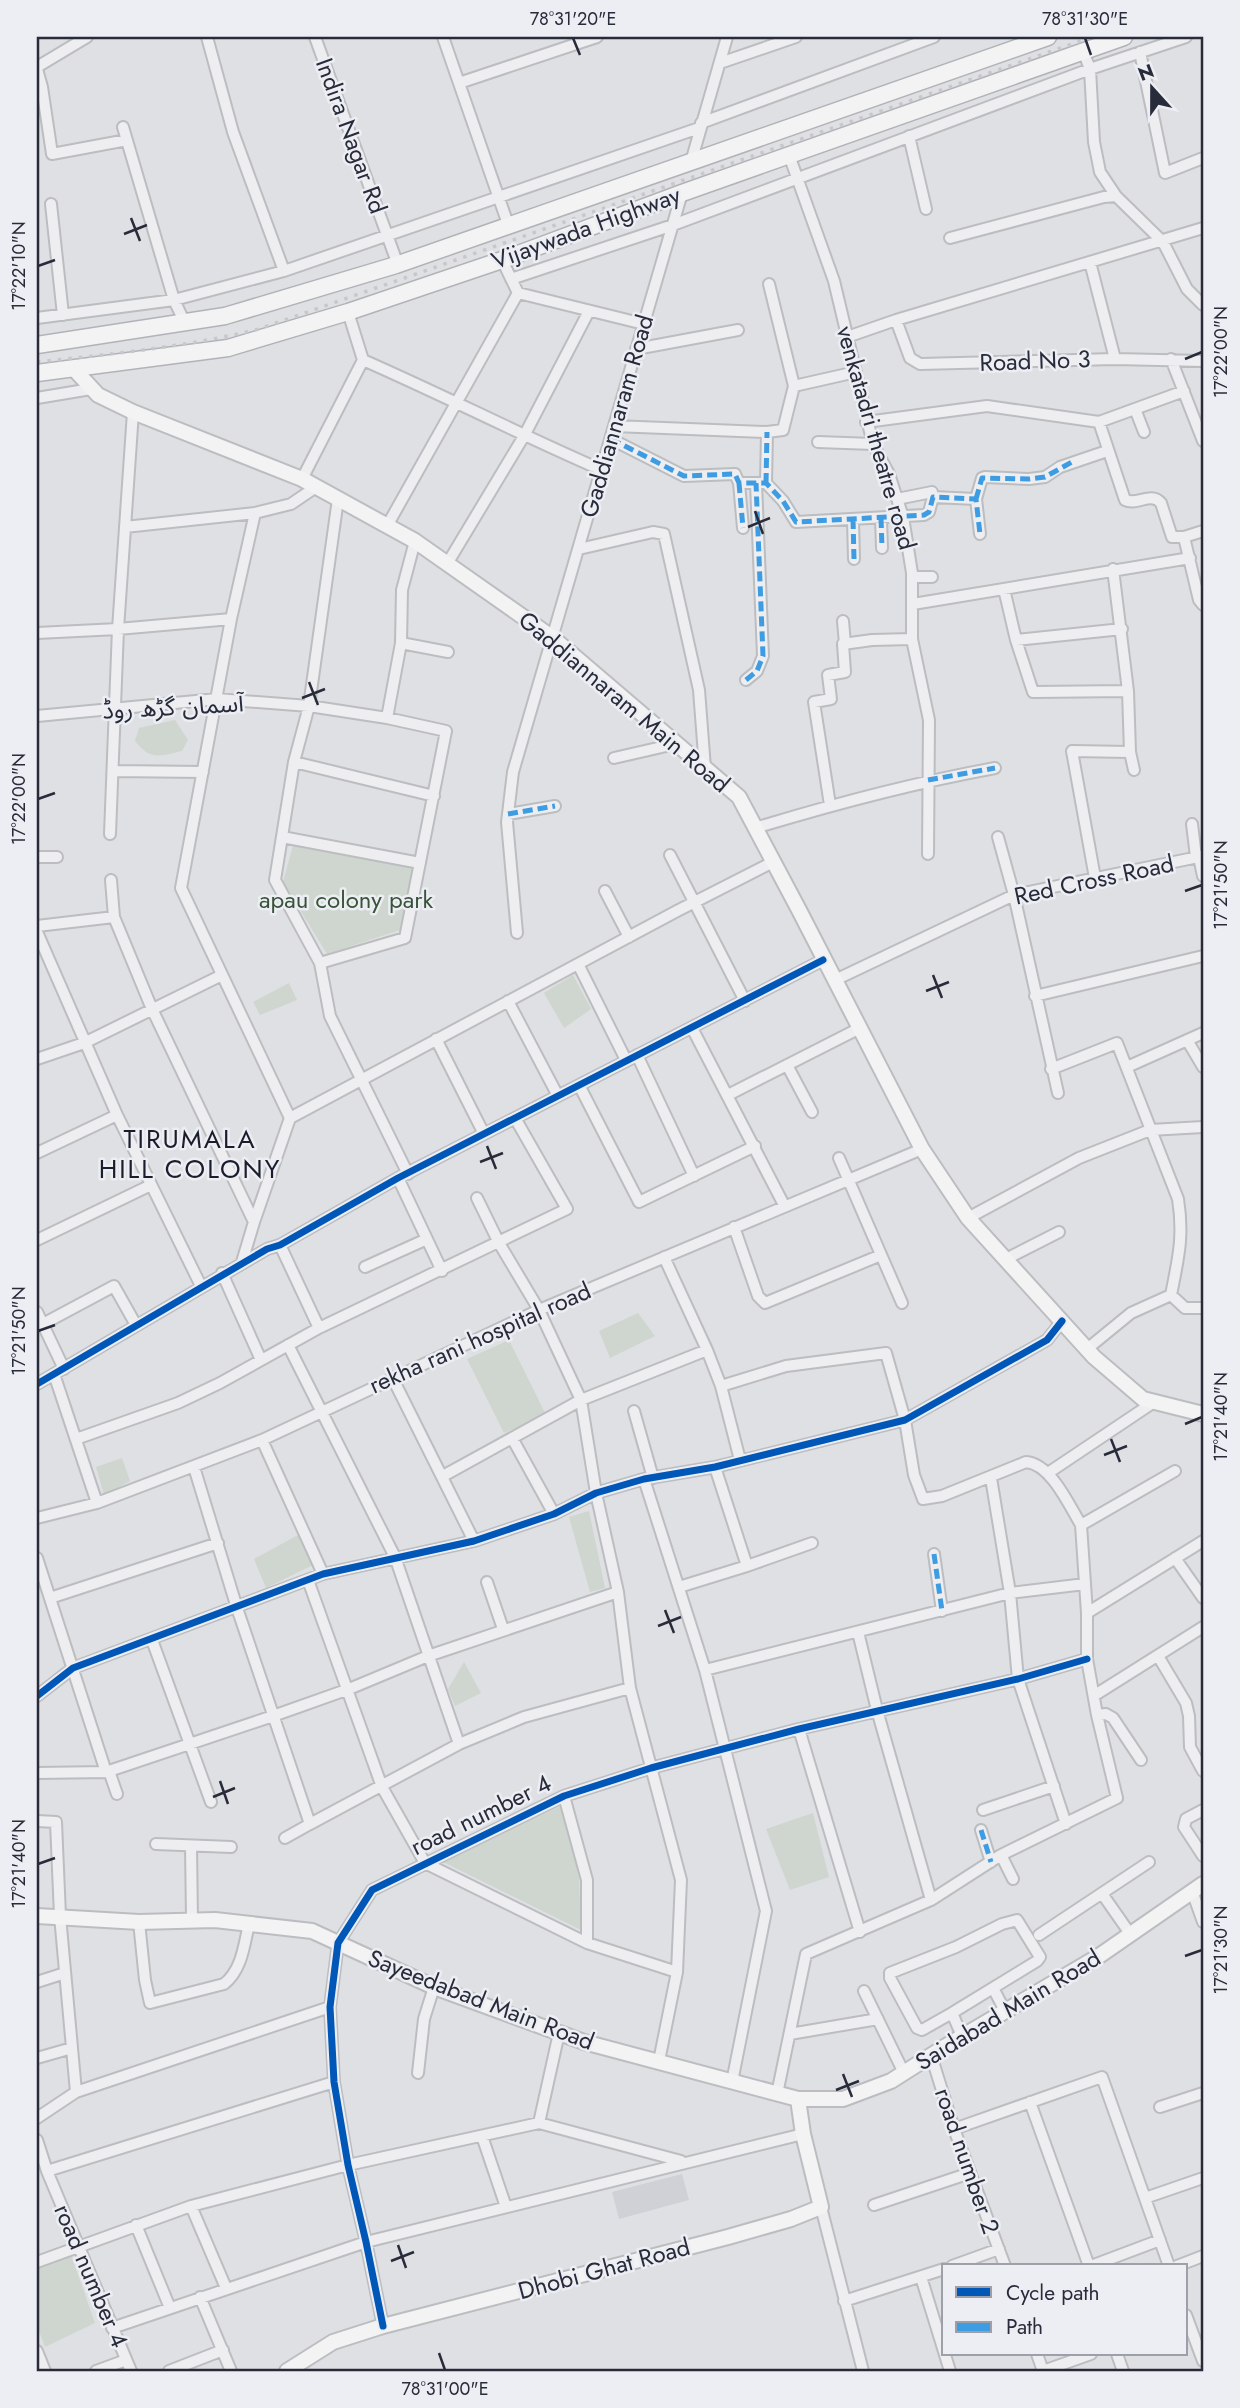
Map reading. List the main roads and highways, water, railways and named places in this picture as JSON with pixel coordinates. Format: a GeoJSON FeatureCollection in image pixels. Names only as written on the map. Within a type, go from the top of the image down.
{"type":"FeatureCollection","features":[{"type":"Feature","properties":{"kind":"highway","name":"Vijaywada Highway"},"geometry":{"type":"LineString","coordinates":[[37,345],[243,312],[398,265],[509,228],[1020,41],[1048,37]]}},
{"type":"Feature","properties":{"kind":"highway","name":"Vijaywada Highway"},"geometry":{"type":"LineString","coordinates":[[37,373],[228,348],[348,312],[496,262],[682,193],[1124,37]]}},
{"type":"Feature","properties":{"kind":"highway"},"geometry":{"type":"LineString","coordinates":[[480,236],[496,262]]}},
{"type":"Feature","properties":{"kind":"highway"},"geometry":{"type":"LineString","coordinates":[[243,312],[251,340]]}},
{"type":"Feature","properties":{"kind":"main road","name":"Gaddiannaram Main Road"},"geometry":{"type":"LineString","coordinates":[[74,369],[91,389],[134,412],[302,479],[415,541],[553,639],[738,797],[922,1149],[968,1218],[1087,1349],[1143,1399],[1203,1414]]}},
{"type":"Feature","properties":{"kind":"main road","name":"Saidabad Main Road"},"geometry":{"type":"LineString","coordinates":[[798,2099],[843,2099],[891,2081],[1131,1935],[1199,1897]]}},
{"type":"Feature","properties":{"kind":"main road","name":"Sayeedabad Main Road"},"geometry":{"type":"LineString","coordinates":[[37,1916],[139,1922],[192,1920],[312,1931],[434,1987],[584,2042],[798,2099]]}},
{"type":"Feature","properties":{"kind":"main road","name":"Dhobi Ghat Road"},"geometry":{"type":"LineString","coordinates":[[287,2371],[333,2342],[383,2326],[728,2237],[791,2219],[821,2207],[803,2134],[798,2099]]}},
{"type":"Feature","properties":{"kind":"railway"},"geometry":{"type":"LineString","coordinates":[[37,362],[176,345],[259,329],[1092,37]]}},
{"type":"Feature","properties":{"kind":"district","name":"TIRUMALA HILL COLONY"},"geometry":{"type":"Point","coordinates":[190,1154]}},
{"type":"Feature","properties":{"kind":"park label","name":"apau colony park"},"geometry":{"type":"Point","coordinates":[346,900]}}]}
